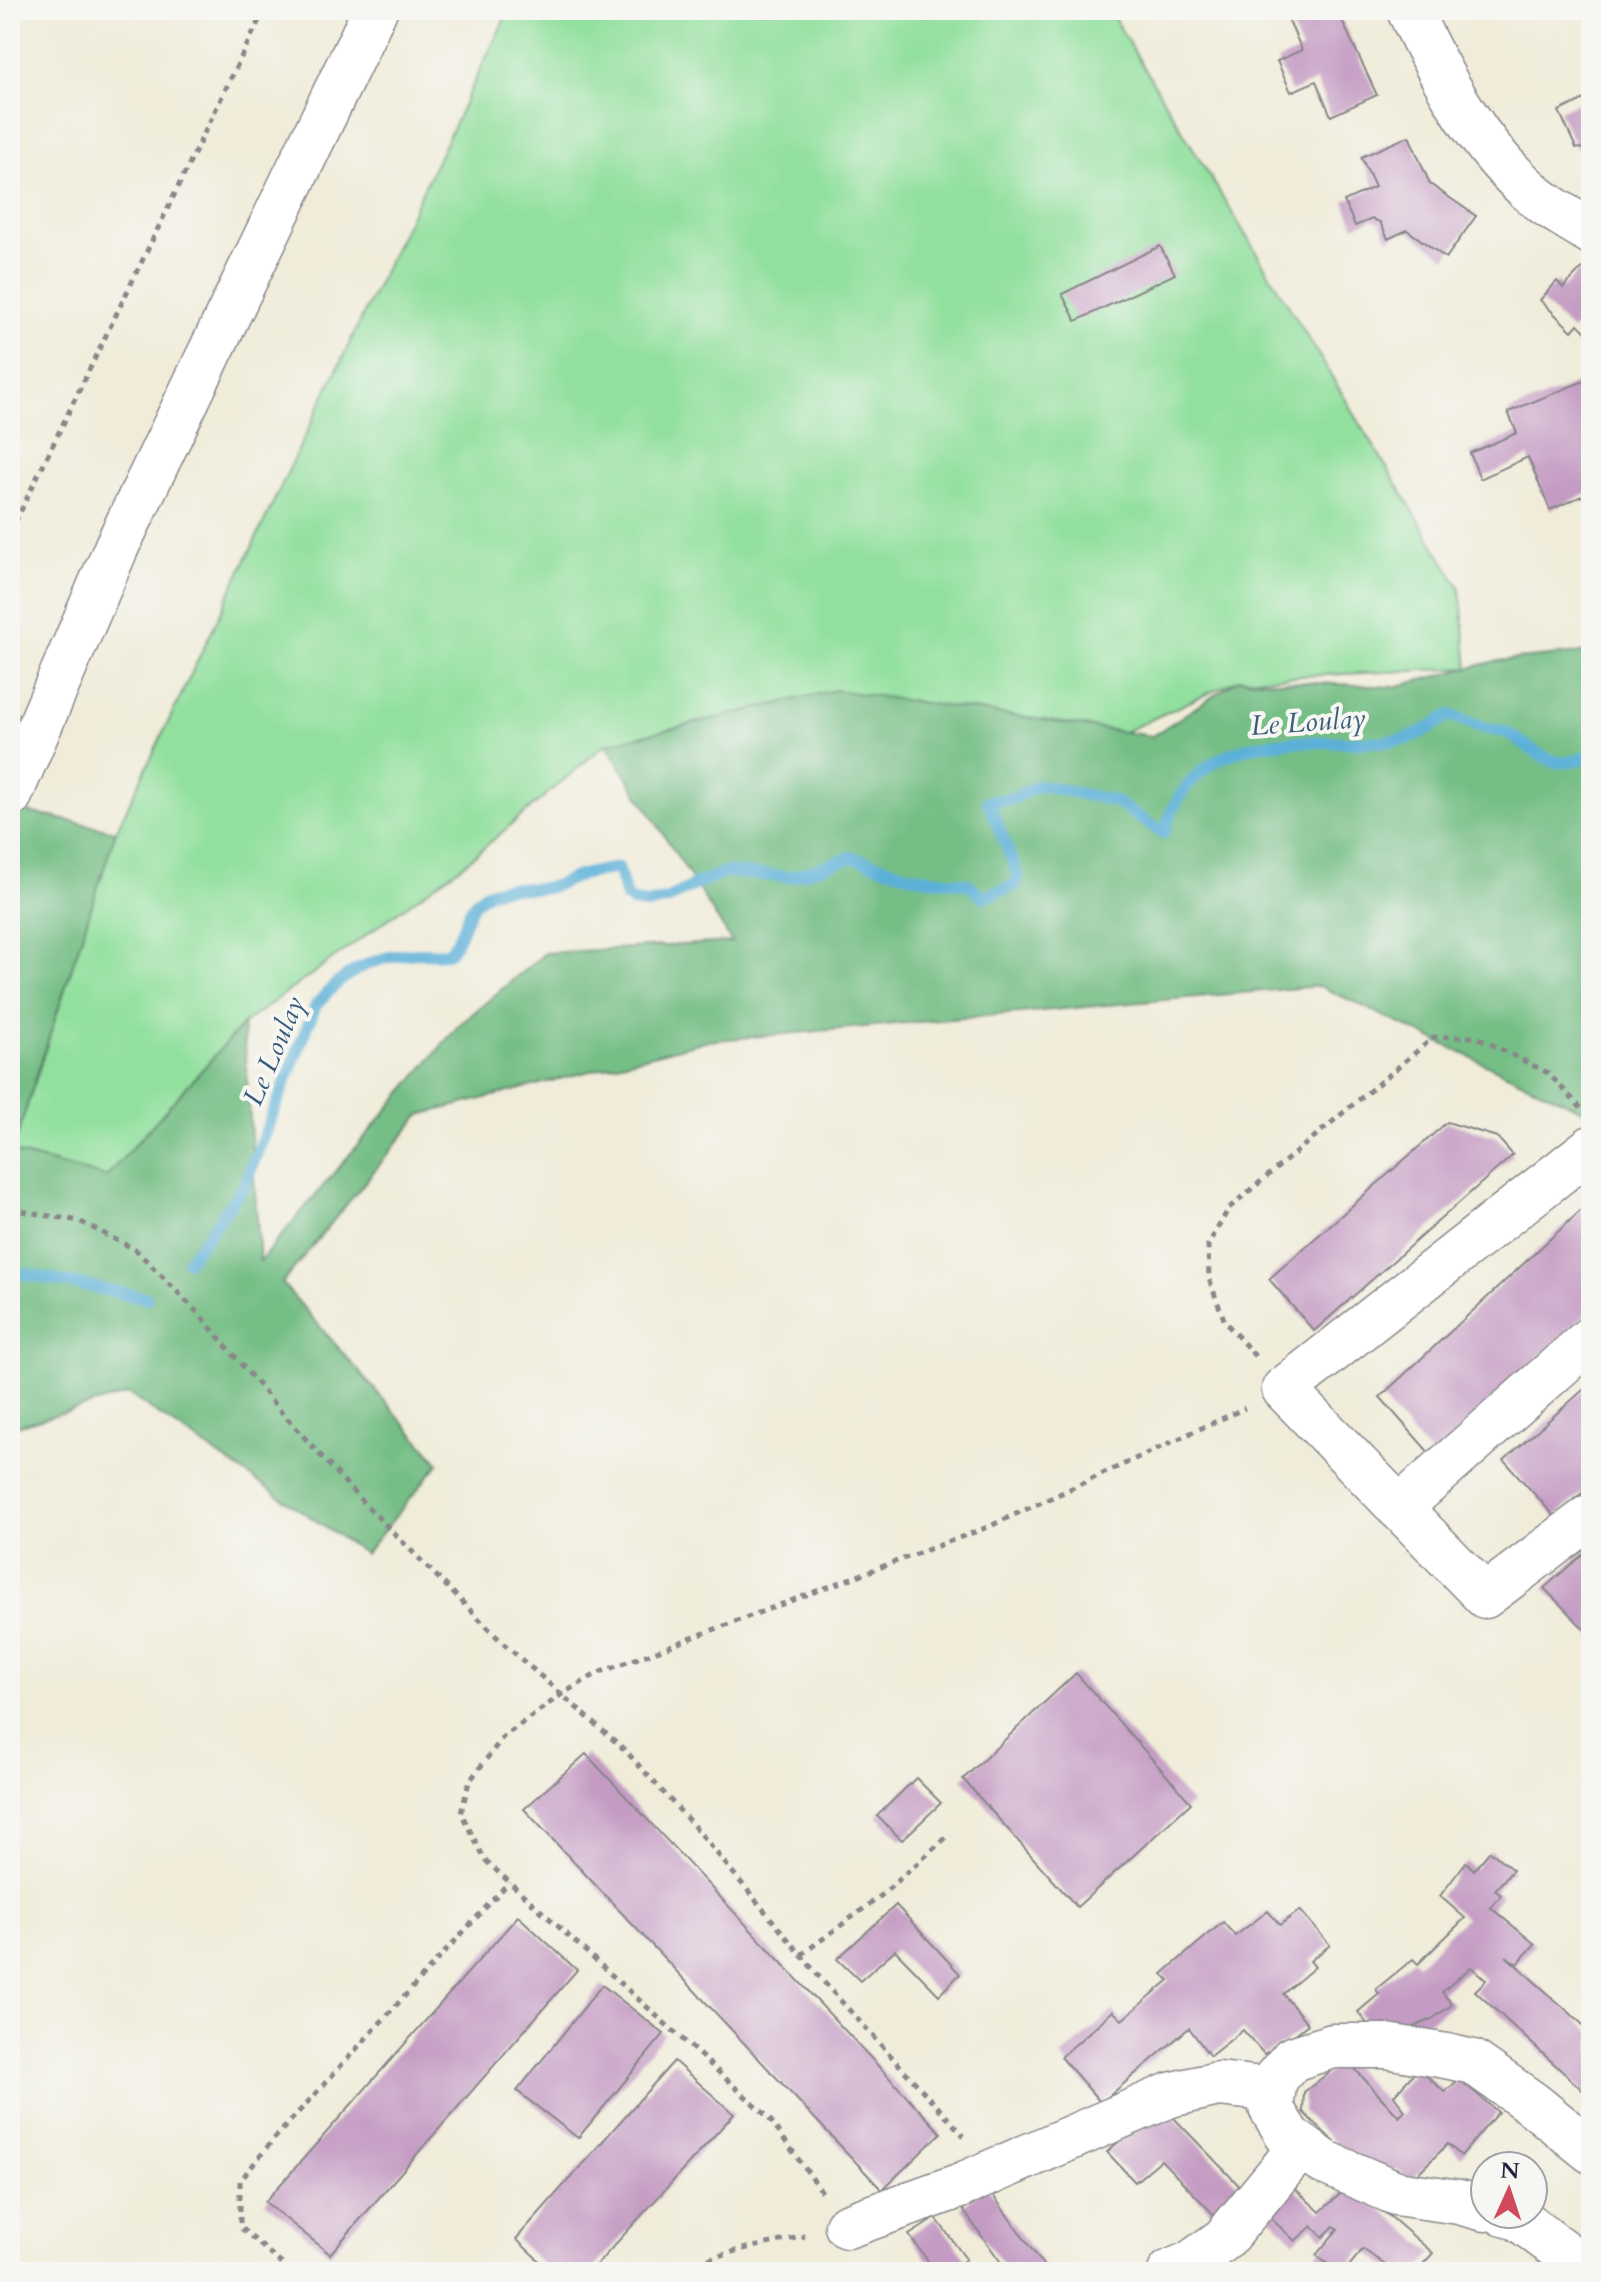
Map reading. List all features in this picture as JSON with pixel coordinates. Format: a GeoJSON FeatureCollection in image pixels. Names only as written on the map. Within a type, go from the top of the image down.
{"type":"FeatureCollection","features":[{"type":"Feature","properties":{"kind":"street"},"geometry":{"type":"LineString","coordinates":[[10,795],[117,546],[375,10]]}},
{"type":"Feature","properties":{"kind":"street"},"geometry":{"type":"LineString","coordinates":[[1409,10],[1432,59],[1479,139],[1539,199],[1591,232]]}},
{"type":"Feature","properties":{"kind":"street"},"geometry":{"type":"LineString","coordinates":[[1591,1148],[1284,1389],[1485,1596],[1591,1516]]}},
{"type":"Feature","properties":{"kind":"street"},"geometry":{"type":"LineString","coordinates":[[1399,1508],[1591,1338]]}},
{"type":"Feature","properties":{"kind":"street"},"geometry":{"type":"LineString","coordinates":[[1469,2205],[1396,2193],[1324,2162],[1289,2137],[1271,2108],[1275,2079],[1292,2059],[1333,2046],[1387,2046],[1473,2062],[1533,2104],[1591,2151]]}},
{"type":"Feature","properties":{"kind":"street"},"geometry":{"type":"LineString","coordinates":[[847,2226],[992,2171],[1170,2095],[1218,2084],[1273,2090]]}},
{"type":"Feature","properties":{"kind":"street"},"geometry":{"type":"LineString","coordinates":[[1170,2272],[1191,2263],[1224,2239],[1301,2146]]}},
{"type":"Feature","properties":{"kind":"street"},"geometry":{"type":"LineString","coordinates":[[1534,2230],[1590,2272]]}},
{"type":"Feature","properties":{"kind":"path"},"geometry":{"type":"LineString","coordinates":[[10,533],[264,10]]}},
{"type":"Feature","properties":{"kind":"path"},"geometry":{"type":"LineString","coordinates":[[662,2272],[743,2249],[847,2226],[768,2117],[485,1860],[461,1813],[469,1782],[503,1737],[562,1694],[598,1673],[988,1527],[1284,1389],[1225,1322],[1209,1279],[1208,1245],[1229,1208],[1434,1037],[1477,1037],[1548,1073],[1591,1119]]}},
{"type":"Feature","properties":{"kind":"path"},"geometry":{"type":"LineString","coordinates":[[10,1209],[79,1221],[136,1250],[201,1316],[359,1498],[504,1644],[625,1750],[701,1834],[801,1955],[958,2128],[992,2171]]}},
{"type":"Feature","properties":{"kind":"path"},"geometry":{"type":"LineString","coordinates":[[801,1955],[882,1895],[950,1834]]}},
{"type":"Feature","properties":{"kind":"path"},"geometry":{"type":"LineString","coordinates":[[291,2272],[240,2227],[240,2181],[273,2140],[509,1882]]}},
{"type":"Feature","properties":{"kind":"green space"},"geometry":{"type":"Polygon","coordinates":[[[509,10],[1109,10],[1460,588],[1468,668],[1239,679],[1124,732],[606,744],[467,862],[243,1024],[106,1177],[12,1152],[116,831],[509,10]]]}},
{"type":"Feature","properties":{"kind":"green space"},"geometry":{"type":"Polygon","coordinates":[[[1591,652],[1591,1114],[1320,986],[706,1041],[420,1115],[282,1283],[439,1463],[365,1554],[128,1394],[10,1428],[10,808],[116,831],[12,1152],[106,1177],[243,1024],[260,1261],[459,1025],[545,953],[732,942],[606,744],[835,690],[1152,736],[1239,679],[1394,687],[1496,661],[1591,652]]]}},
{"type":"Feature","properties":{"kind":"building"},"geometry":{"type":"Polygon","coordinates":[[[1284,10],[1350,10],[1339,14],[1377,95],[1331,116],[1316,81],[1291,92],[1277,61],[1302,50],[1284,10]]]}},
{"type":"Feature","properties":{"kind":"building"},"geometry":{"type":"Polygon","coordinates":[[[1591,96],[1591,155],[1588,149],[1576,148],[1559,111],[1591,96]]]}},
{"type":"Feature","properties":{"kind":"building"},"geometry":{"type":"Polygon","coordinates":[[[1409,136],[1430,184],[1476,216],[1446,258],[1407,230],[1388,239],[1380,222],[1372,219],[1355,226],[1344,201],[1375,187],[1361,157],[1409,136]]]}},
{"type":"Feature","properties":{"kind":"building"},"geometry":{"type":"Polygon","coordinates":[[[1160,246],[1175,274],[1076,321],[1062,294],[1160,246]]]}},
{"type":"Feature","properties":{"kind":"building"},"geometry":{"type":"Polygon","coordinates":[[[1591,259],[1591,337],[1578,324],[1572,331],[1540,300],[1557,281],[1563,288],[1591,259]]]}},
{"type":"Feature","properties":{"kind":"building"},"geometry":{"type":"Polygon","coordinates":[[[1591,378],[1591,492],[1550,510],[1528,457],[1480,479],[1470,453],[1517,433],[1508,412],[1591,378]]]}},
{"type":"Feature","properties":{"kind":"building"},"geometry":{"type":"Polygon","coordinates":[[[1447,1122],[1497,1137],[1513,1155],[1314,1331],[1269,1279],[1447,1122]]]}},
{"type":"Feature","properties":{"kind":"building"},"geometry":{"type":"Polygon","coordinates":[[[1591,1201],[1591,1309],[1432,1456],[1380,1397],[1591,1201]]]}},
{"type":"Feature","properties":{"kind":"building"},"geometry":{"type":"Polygon","coordinates":[[[1591,1383],[1591,1485],[1555,1517],[1504,1460],[1591,1383]]]}},
{"type":"Feature","properties":{"kind":"building"},"geometry":{"type":"Polygon","coordinates":[[[1591,1547],[1591,1636],[1544,1588],[1591,1547]]]}},
{"type":"Feature","properties":{"kind":"building"},"geometry":{"type":"Polygon","coordinates":[[[1076,1673],[1191,1803],[1077,1907],[963,1779],[1076,1673]]]}},
{"type":"Feature","properties":{"kind":"building"},"geometry":{"type":"Polygon","coordinates":[[[586,1754],[941,2133],[882,2190],[524,1809],[586,1754]]]}},
{"type":"Feature","properties":{"kind":"building"},"geometry":{"type":"Polygon","coordinates":[[[916,1778],[941,1803],[902,1840],[877,1816],[916,1778]]]}},
{"type":"Feature","properties":{"kind":"building"},"geometry":{"type":"Polygon","coordinates":[[[1490,1851],[1513,1870],[1495,1890],[1501,1895],[1491,1908],[1535,1944],[1517,1964],[1506,1956],[1591,2032],[1591,2098],[1475,1991],[1486,1980],[1471,1967],[1442,1992],[1452,2004],[1449,2007],[1432,2019],[1396,2035],[1383,2023],[1373,2031],[1358,2012],[1379,1994],[1376,1989],[1413,1959],[1418,1964],[1465,1918],[1440,1896],[1466,1862],[1474,1870],[1490,1851]]]}},
{"type":"Feature","properties":{"kind":"building"},"geometry":{"type":"Polygon","coordinates":[[[896,1905],[960,1974],[939,1995],[895,1950],[860,1981],[837,1959],[896,1905]]]}},
{"type":"Feature","properties":{"kind":"building"},"geometry":{"type":"Polygon","coordinates":[[[1300,1910],[1330,1945],[1310,1961],[1315,1967],[1283,1994],[1308,2024],[1283,2044],[1264,2054],[1243,2030],[1210,2056],[1189,2028],[1101,2103],[1061,2057],[1113,2011],[1122,2020],[1169,1980],[1162,1974],[1223,1922],[1235,1936],[1268,1911],[1280,1925],[1300,1910]]]}},
{"type":"Feature","properties":{"kind":"building"},"geometry":{"type":"Polygon","coordinates":[[[518,1916],[577,1970],[330,2254],[265,2202],[518,1916]]]}},
{"type":"Feature","properties":{"kind":"building"},"geometry":{"type":"Polygon","coordinates":[[[602,1985],[664,2034],[578,2138],[517,2091],[602,1985]]]}},
{"type":"Feature","properties":{"kind":"building"},"geometry":{"type":"Polygon","coordinates":[[[1346,2059],[1399,2117],[1405,2111],[1394,2095],[1418,2069],[1445,2092],[1459,2079],[1498,2112],[1461,2156],[1448,2144],[1410,2181],[1397,2168],[1389,2177],[1362,2169],[1303,2112],[1304,2092],[1346,2059]]]}},
{"type":"Feature","properties":{"kind":"building"},"geometry":{"type":"Polygon","coordinates":[[[674,2061],[734,2114],[590,2272],[551,2272],[516,2239],[674,2061]]]}},
{"type":"Feature","properties":{"kind":"building"},"geometry":{"type":"Polygon","coordinates":[[[1172,2116],[1253,2200],[1224,2225],[1161,2160],[1135,2182],[1107,2152],[1128,2133],[1172,2116]]]}},
{"type":"Feature","properties":{"kind":"building"},"geometry":{"type":"Polygon","coordinates":[[[1291,2185],[1320,2212],[1348,2187],[1392,2218],[1433,2253],[1416,2272],[1395,2272],[1363,2249],[1344,2272],[1338,2272],[1316,2255],[1338,2229],[1334,2226],[1323,2237],[1312,2226],[1295,2241],[1264,2212],[1291,2185]]]}},
{"type":"Feature","properties":{"kind":"building"},"geometry":{"type":"Polygon","coordinates":[[[987,2187],[1048,2272],[1008,2272],[961,2207],[987,2187]]]}},
{"type":"Feature","properties":{"kind":"building"},"geometry":{"type":"Polygon","coordinates":[[[936,2218],[966,2259],[948,2272],[936,2272],[909,2235],[936,2218]]]}},
{"type":"Feature","properties":{"kind":"waterway","name":"Le Loulay"},"geometry":{"type":"LineString","coordinates":[[188,1261],[244,1186],[316,1005],[337,983],[373,962],[416,953],[448,953],[474,905],[495,890],[546,888],[581,875],[618,868],[626,897],[647,904],[668,899],[726,872],[790,877],[852,857],[916,877],[968,884],[983,897],[1016,885],[1018,875],[988,801],[1012,799],[1039,785],[1114,801],[1163,833],[1178,798],[1203,771],[1227,755],[1254,747],[1282,743],[1400,740],[1450,715],[1505,732],[1545,758],[1555,761],[1565,763],[1591,754]]}},
{"type":"Feature","properties":{"kind":"waterway","name":"Le Loulay"},"geometry":{"type":"LineString","coordinates":[[10,1271],[147,1298]]}}]}
